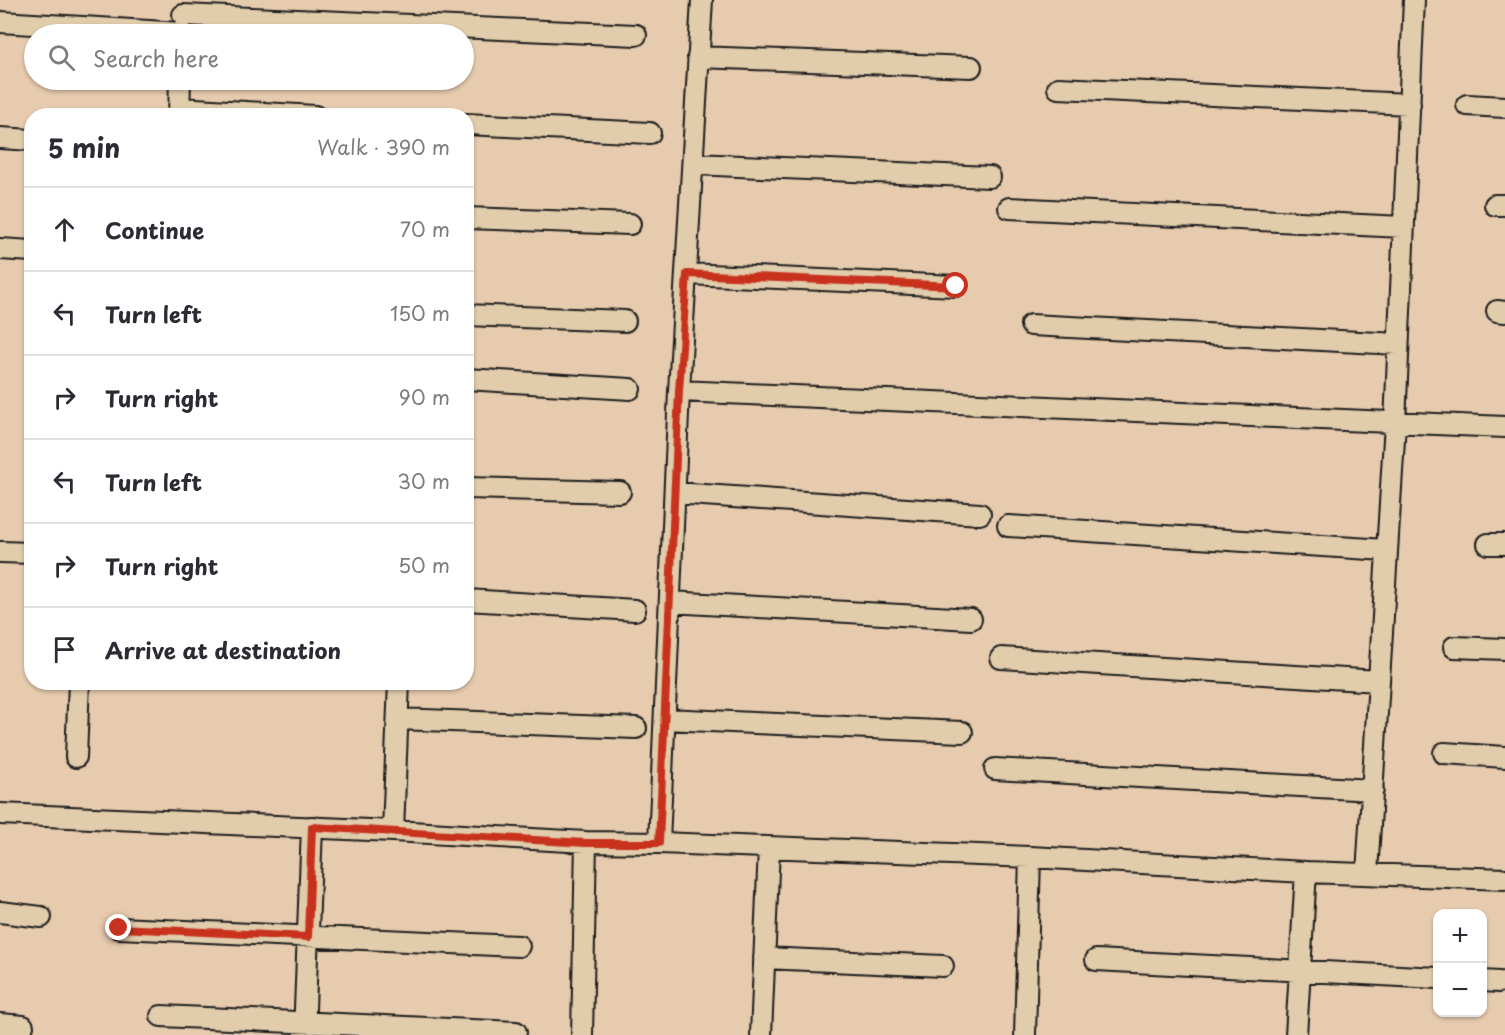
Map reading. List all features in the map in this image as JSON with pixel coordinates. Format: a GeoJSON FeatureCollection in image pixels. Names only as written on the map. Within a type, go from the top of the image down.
{"type":"FeatureCollection","features":[{"type":"Feature","properties":{"kind":"street"},"geometry":{"type":"LineString","coordinates":[[659,843],[679,391],[702,0]]}},
{"type":"Feature","properties":{"kind":"street"},"geometry":{"type":"LineString","coordinates":[[1366,873],[1395,423],[1414,0]]}},
{"type":"Feature","properties":{"kind":"street"},"geometry":{"type":"LineString","coordinates":[[0,22],[182,21],[279,24]]}},
{"type":"Feature","properties":{"kind":"street"},"geometry":{"type":"LineString","coordinates":[[474,30],[636,35]]}},
{"type":"Feature","properties":{"kind":"street"},"geometry":{"type":"LineString","coordinates":[[698,57],[971,67]]}},
{"type":"Feature","properties":{"kind":"street"},"geometry":{"type":"LineString","coordinates":[[1058,88],[1410,104]]}},
{"type":"Feature","properties":{"kind":"street"},"geometry":{"type":"LineString","coordinates":[[179,108],[180,90]]}},
{"type":"Feature","properties":{"kind":"street"},"geometry":{"type":"LineString","coordinates":[[1467,105],[1505,106]]}},
{"type":"Feature","properties":{"kind":"street"},"geometry":{"type":"LineString","coordinates":[[474,124],[650,133]]}},
{"type":"Feature","properties":{"kind":"street"},"geometry":{"type":"LineString","coordinates":[[0,138],[24,140]]}},
{"type":"Feature","properties":{"kind":"street"},"geometry":{"type":"LineString","coordinates":[[694,164],[990,177]]}},
{"type":"Feature","properties":{"kind":"street"},"geometry":{"type":"LineString","coordinates":[[1009,208],[1403,227]]}},
{"type":"Feature","properties":{"kind":"street"},"geometry":{"type":"LineString","coordinates":[[474,218],[630,224]]}},
{"type":"Feature","properties":{"kind":"street"},"geometry":{"type":"LineString","coordinates":[[0,249],[24,250]]}},
{"type":"Feature","properties":{"kind":"street"},"geometry":{"type":"LineString","coordinates":[[687,274],[956,286]]}},
{"type":"Feature","properties":{"kind":"street"},"geometry":{"type":"LineString","coordinates":[[474,315],[625,321]]}},
{"type":"Feature","properties":{"kind":"street"},"geometry":{"type":"LineString","coordinates":[[1031,326],[1398,344]]}},
{"type":"Feature","properties":{"kind":"street"},"geometry":{"type":"LineString","coordinates":[[474,379],[630,388]]}},
{"type":"Feature","properties":{"kind":"street"},"geometry":{"type":"LineString","coordinates":[[679,391],[1505,427]]}},
{"type":"Feature","properties":{"kind":"street"},"geometry":{"type":"LineString","coordinates":[[474,488],[620,492]]}},
{"type":"Feature","properties":{"kind":"street"},"geometry":{"type":"LineString","coordinates":[[675,493],[980,514]]}},
{"type":"Feature","properties":{"kind":"street"},"geometry":{"type":"LineString","coordinates":[[1008,526],[1386,550]]}},
{"type":"Feature","properties":{"kind":"street"},"geometry":{"type":"LineString","coordinates":[[0,552],[24,553]]}},
{"type":"Feature","properties":{"kind":"street"},"geometry":{"type":"LineString","coordinates":[[474,600],[635,610]]}},
{"type":"Feature","properties":{"kind":"street"},"geometry":{"type":"LineString","coordinates":[[670,602],[971,619]]}},
{"type":"Feature","properties":{"kind":"street"},"geometry":{"type":"LineString","coordinates":[[1454,647],[1505,649]]}},
{"type":"Feature","properties":{"kind":"street"},"geometry":{"type":"LineString","coordinates":[[1002,658],[1379,681]]}},
{"type":"Feature","properties":{"kind":"street"},"geometry":{"type":"LineString","coordinates":[[76,757],[79,690]]}},
{"type":"Feature","properties":{"kind":"street"},"geometry":{"type":"LineString","coordinates":[[393,831],[399,690]]}},
{"type":"Feature","properties":{"kind":"street"},"geometry":{"type":"LineString","coordinates":[[398,719],[636,728]]}},
{"type":"Feature","properties":{"kind":"street"},"geometry":{"type":"LineString","coordinates":[[665,719],[962,732]]}},
{"type":"Feature","properties":{"kind":"street"},"geometry":{"type":"LineString","coordinates":[[1444,753],[1505,757]]}},
{"type":"Feature","properties":{"kind":"street"},"geometry":{"type":"LineString","coordinates":[[995,768],[1373,790]]}},
{"type":"Feature","properties":{"kind":"street"},"geometry":{"type":"LineString","coordinates":[[0,814],[393,831],[586,843],[659,843],[1030,857],[1306,872],[1505,879]]}},
{"type":"Feature","properties":{"kind":"street"},"geometry":{"type":"LineString","coordinates":[[304,1029],[312,827]]}},
{"type":"Feature","properties":{"kind":"street"},"geometry":{"type":"LineString","coordinates":[[582,1035],[586,843]]}},
{"type":"Feature","properties":{"kind":"street"},"geometry":{"type":"LineString","coordinates":[[761,1035],[769,848]]}},
{"type":"Feature","properties":{"kind":"street"},"geometry":{"type":"LineString","coordinates":[[1025,1035],[1030,857]]}},
{"type":"Feature","properties":{"kind":"street"},"geometry":{"type":"LineString","coordinates":[[1296,1035],[1306,872]]}},
{"type":"Feature","properties":{"kind":"street"},"geometry":{"type":"LineString","coordinates":[[0,912],[41,917]]}},
{"type":"Feature","properties":{"kind":"street"},"geometry":{"type":"LineString","coordinates":[[119,928],[519,946]]}},
{"type":"Feature","properties":{"kind":"street"},"geometry":{"type":"LineString","coordinates":[[764,958],[943,966]]}},
{"type":"Feature","properties":{"kind":"street"},"geometry":{"type":"LineString","coordinates":[[1096,960],[1433,978]]}},
{"type":"Feature","properties":{"kind":"street"},"geometry":{"type":"LineString","coordinates":[[161,1016],[304,1029],[516,1032]]}},
{"type":"Feature","properties":{"kind":"street"},"geometry":{"type":"LineString","coordinates":[[0,1024],[23,1026]]}},
{"type":"Feature","properties":{"kind":"route"},"geometry":{"type":"LineString","coordinates":[[119,928],[308,937],[312,827],[586,843],[659,843],[679,391],[687,274],[956,286]]}}]}
